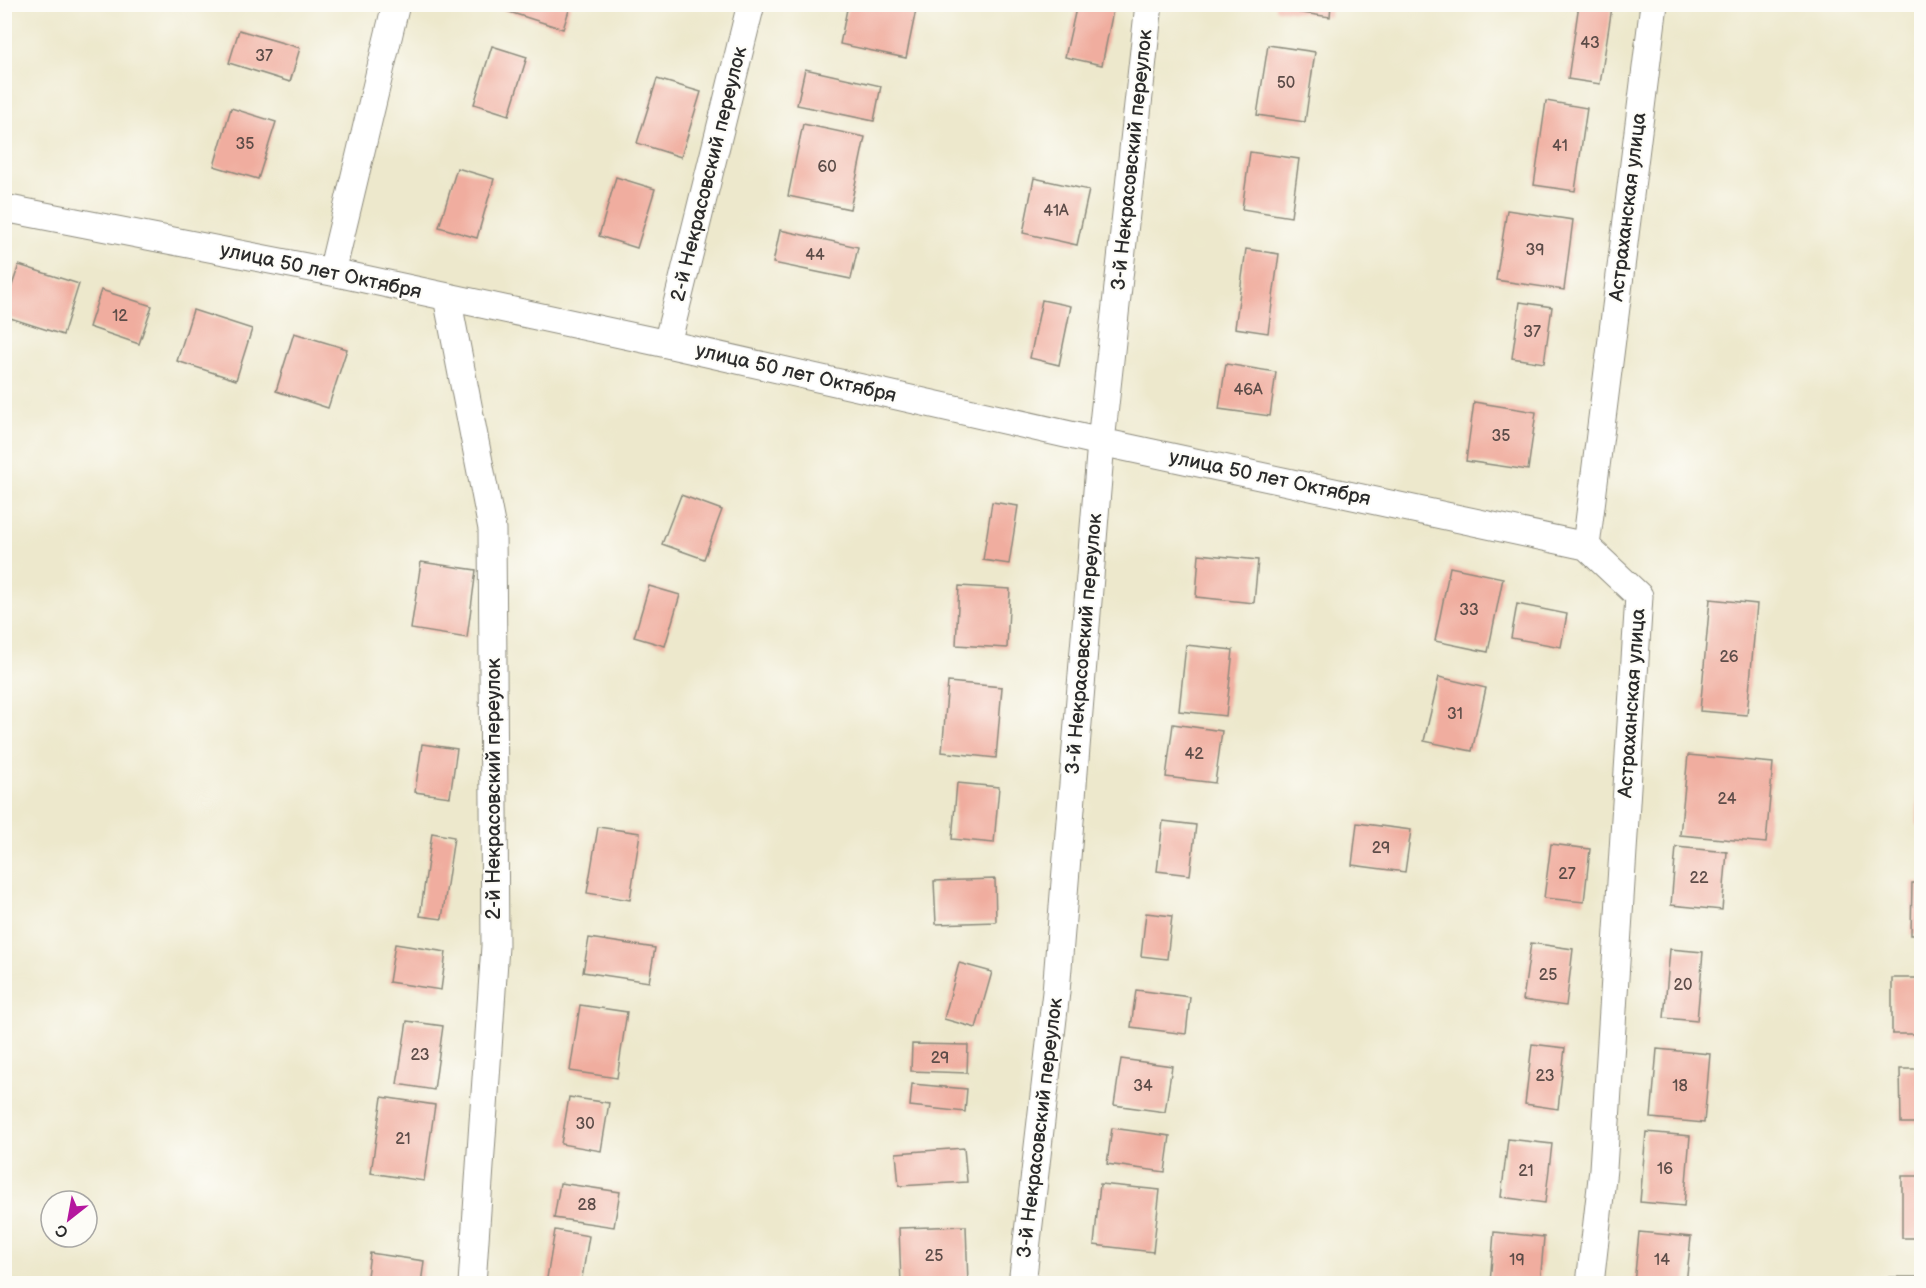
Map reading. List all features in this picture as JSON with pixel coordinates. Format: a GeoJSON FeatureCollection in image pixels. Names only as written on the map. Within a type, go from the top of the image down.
{"type":"FeatureCollection","features":[{"type":"Feature","properties":{"kind":"street"},"geometry":{"type":"LineString","coordinates":[[332,272],[396,4]]}},
{"type":"Feature","properties":{"kind":"street","name":"2-й Некрасовский переулок"},"geometry":{"type":"LineString","coordinates":[[667,344],[751,4]]}},
{"type":"Feature","properties":{"kind":"street","name":"3-й Некрасовский переулок"},"geometry":{"type":"LineString","coordinates":[[1022,1284],[1056,992],[1101,442],[1149,4]]}},
{"type":"Feature","properties":{"kind":"street","name":"Астраханская улица"},"geometry":{"type":"LineString","coordinates":[[1590,1284],[1603,1169],[1639,597],[1586,546],[1654,4]]}},
{"type":"Feature","properties":{"kind":"street","name":"улица 50 лет Октября"},"geometry":{"type":"LineString","coordinates":[[4,208],[332,272],[667,344],[1101,442],[1586,546]]}},
{"type":"Feature","properties":{"kind":"street","name":"2-й Некрасовский переулок"},"geometry":{"type":"LineString","coordinates":[[447,297],[492,529],[495,946],[472,1284]]}},
{"type":"Feature","properties":{"kind":"building"},"geometry":{"type":"Polygon","coordinates":[[[504,4],[571,4],[563,29],[503,10],[504,4]]]}},
{"type":"Feature","properties":{"kind":"building"},"geometry":{"type":"Polygon","coordinates":[[[848,4],[917,5],[906,58],[840,44],[848,4]]]}},
{"type":"Feature","properties":{"kind":"building"},"geometry":{"type":"Polygon","coordinates":[[[1077,4],[1114,6],[1102,65],[1065,57],[1077,4]]]}},
{"type":"Feature","properties":{"kind":"building"},"geometry":{"type":"Polygon","coordinates":[[[1275,4],[1331,4],[1330,17],[1275,9],[1275,4]]]}},
{"type":"Feature","properties":{"kind":"building"},"geometry":{"type":"Polygon","coordinates":[[[1579,4],[1612,7],[1600,84],[1568,79],[1579,4]]]}},
{"type":"Feature","properties":{"kind":"building"},"geometry":{"type":"Polygon","coordinates":[[[239,30],[300,48],[290,82],[229,63],[239,30]]]}},
{"type":"Feature","properties":{"kind":"building"},"geometry":{"type":"Polygon","coordinates":[[[1268,45],[1315,52],[1305,122],[1257,115],[1268,45]]]}},
{"type":"Feature","properties":{"kind":"building"},"geometry":{"type":"Polygon","coordinates":[[[492,46],[527,57],[509,115],[474,104],[492,46]]]}},
{"type":"Feature","properties":{"kind":"building"},"geometry":{"type":"Polygon","coordinates":[[[805,69],[881,86],[874,121],[797,105],[805,69]]]}},
{"type":"Feature","properties":{"kind":"building"},"geometry":{"type":"Polygon","coordinates":[[[657,79],[701,92],[681,157],[637,143],[657,79]]]}},
{"type":"Feature","properties":{"kind":"building"},"geometry":{"type":"Polygon","coordinates":[[[1546,101],[1587,108],[1575,191],[1534,185],[1546,101]]]}},
{"type":"Feature","properties":{"kind":"building"},"geometry":{"type":"Polygon","coordinates":[[[231,108],[276,122],[258,179],[214,166],[231,108]]]}},
{"type":"Feature","properties":{"kind":"building"},"geometry":{"type":"Polygon","coordinates":[[[803,124],[865,137],[850,209],[788,196],[803,124]]]}},
{"type":"Feature","properties":{"kind":"building"},"geometry":{"type":"Polygon","coordinates":[[[1250,152],[1299,159],[1291,217],[1242,209],[1250,152]]]}},
{"type":"Feature","properties":{"kind":"building"},"geometry":{"type":"Polygon","coordinates":[[[457,168],[494,179],[477,238],[439,227],[457,168]]]}},
{"type":"Feature","properties":{"kind":"building"},"geometry":{"type":"Polygon","coordinates":[[[616,177],[655,189],[637,248],[599,236],[616,177]]]}},
{"type":"Feature","properties":{"kind":"building"},"geometry":{"type":"Polygon","coordinates":[[[1034,178],[1089,190],[1077,245],[1023,233],[1034,178]]]}},
{"type":"Feature","properties":{"kind":"building"},"geometry":{"type":"Polygon","coordinates":[[[1507,210],[1573,220],[1564,290],[1496,280],[1507,210]]]}},
{"type":"Feature","properties":{"kind":"building"},"geometry":{"type":"Polygon","coordinates":[[[780,230],[858,247],[851,279],[773,263],[780,230]]]}},
{"type":"Feature","properties":{"kind":"building"},"geometry":{"type":"Polygon","coordinates":[[[1246,249],[1279,254],[1268,333],[1235,328],[1246,249]]]}},
{"type":"Feature","properties":{"kind":"building"},"geometry":{"type":"Polygon","coordinates":[[[19,265],[79,284],[63,335],[4,316],[4,309],[19,265]]]}},
{"type":"Feature","properties":{"kind":"building"},"geometry":{"type":"Polygon","coordinates":[[[101,290],[152,306],[139,344],[89,327],[101,290]]]}},
{"type":"Feature","properties":{"kind":"building"},"geometry":{"type":"Polygon","coordinates":[[[1042,300],[1071,306],[1059,365],[1030,358],[1042,300]]]}},
{"type":"Feature","properties":{"kind":"building"},"geometry":{"type":"Polygon","coordinates":[[[1520,302],[1552,307],[1544,363],[1512,358],[1520,302]]]}},
{"type":"Feature","properties":{"kind":"building"},"geometry":{"type":"Polygon","coordinates":[[[193,310],[252,329],[236,380],[177,361],[193,310]]]}},
{"type":"Feature","properties":{"kind":"building"},"geometry":{"type":"Polygon","coordinates":[[[294,333],[347,349],[328,408],[276,391],[294,333]]]}},
{"type":"Feature","properties":{"kind":"building"},"geometry":{"type":"Polygon","coordinates":[[[1226,364],[1276,372],[1270,416],[1219,409],[1226,364]]]}},
{"type":"Feature","properties":{"kind":"building"},"geometry":{"type":"Polygon","coordinates":[[[1474,402],[1536,412],[1528,470],[1466,461],[1474,402]]]}},
{"type":"Feature","properties":{"kind":"building"},"geometry":{"type":"Polygon","coordinates":[[[681,495],[722,510],[704,559],[662,544],[681,495]]]}},
{"type":"Feature","properties":{"kind":"building"},"geometry":{"type":"Polygon","coordinates":[[[992,502],[1018,506],[1009,564],[983,560],[992,502]]]}},
{"type":"Feature","properties":{"kind":"building"},"geometry":{"type":"Polygon","coordinates":[[[1199,554],[1258,560],[1254,603],[1196,597],[1199,554]]]}},
{"type":"Feature","properties":{"kind":"building"},"geometry":{"type":"Polygon","coordinates":[[[421,562],[476,570],[467,638],[411,629],[421,562]]]}},
{"type":"Feature","properties":{"kind":"building"},"geometry":{"type":"Polygon","coordinates":[[[1450,567],[1503,578],[1488,652],[1435,641],[1450,567]]]}},
{"type":"Feature","properties":{"kind":"building"},"geometry":{"type":"Polygon","coordinates":[[[1919,582],[1922,582],[1922,703],[1919,703],[1919,582]]]}},
{"type":"Feature","properties":{"kind":"building"},"geometry":{"type":"Polygon","coordinates":[[[649,586],[680,595],[665,646],[634,637],[649,586]]]}},
{"type":"Feature","properties":{"kind":"building"},"geometry":{"type":"Polygon","coordinates":[[[959,586],[1010,589],[1007,648],[956,645],[959,586]]]}},
{"type":"Feature","properties":{"kind":"building"},"geometry":{"type":"Polygon","coordinates":[[[1710,599],[1757,604],[1747,715],[1700,711],[1710,599]]]}},
{"type":"Feature","properties":{"kind":"building"},"geometry":{"type":"Polygon","coordinates":[[[1517,604],[1567,614],[1561,647],[1511,638],[1517,604]]]}},
{"type":"Feature","properties":{"kind":"building"},"geometry":{"type":"Polygon","coordinates":[[[1186,645],[1233,650],[1226,716],[1179,711],[1186,645]]]}},
{"type":"Feature","properties":{"kind":"building"},"geometry":{"type":"Polygon","coordinates":[[[1439,677],[1486,688],[1472,751],[1424,741],[1439,677]]]}},
{"type":"Feature","properties":{"kind":"building"},"geometry":{"type":"Polygon","coordinates":[[[948,682],[1002,687],[996,758],[942,752],[948,682]]]}},
{"type":"Feature","properties":{"kind":"building"},"geometry":{"type":"Polygon","coordinates":[[[1173,724],[1222,731],[1215,783],[1166,777],[1173,724]]]}},
{"type":"Feature","properties":{"kind":"building"},"geometry":{"type":"Polygon","coordinates":[[[422,744],[457,749],[450,797],[415,792],[422,744]]]}},
{"type":"Feature","properties":{"kind":"building"},"geometry":{"type":"Polygon","coordinates":[[[1688,755],[1773,763],[1766,843],[1680,835],[1688,755]]]}},
{"type":"Feature","properties":{"kind":"building"},"geometry":{"type":"Polygon","coordinates":[[[1918,770],[1922,770],[1922,825],[1917,825],[1918,770]]]}},
{"type":"Feature","properties":{"kind":"building"},"geometry":{"type":"Polygon","coordinates":[[[957,783],[999,787],[994,843],[952,839],[957,783]]]}},
{"type":"Feature","properties":{"kind":"building"},"geometry":{"type":"Polygon","coordinates":[[[1163,821],[1196,825],[1190,875],[1157,871],[1163,821]]]}},
{"type":"Feature","properties":{"kind":"building"},"geometry":{"type":"Polygon","coordinates":[[[1357,823],[1411,830],[1405,872],[1352,865],[1357,823]]]}},
{"type":"Feature","properties":{"kind":"building"},"geometry":{"type":"Polygon","coordinates":[[[598,827],[640,833],[630,900],[587,893],[598,827]]]}},
{"type":"Feature","properties":{"kind":"building"},"geometry":{"type":"Polygon","coordinates":[[[432,833],[454,837],[442,919],[420,916],[432,833]]]}},
{"type":"Feature","properties":{"kind":"building"},"geometry":{"type":"Polygon","coordinates":[[[1551,844],[1590,849],[1584,902],[1544,898],[1551,844]]]}},
{"type":"Feature","properties":{"kind":"building"},"geometry":{"type":"Polygon","coordinates":[[[1676,847],[1727,852],[1722,910],[1671,905],[1676,847]]]}},
{"type":"Feature","properties":{"kind":"building"},"geometry":{"type":"Polygon","coordinates":[[[995,879],[996,922],[936,924],[934,881],[995,879]]]}},
{"type":"Feature","properties":{"kind":"building"},"geometry":{"type":"Polygon","coordinates":[[[1912,883],[1922,883],[1922,935],[1911,935],[1912,883]]]}},
{"type":"Feature","properties":{"kind":"building"},"geometry":{"type":"Polygon","coordinates":[[[1146,913],[1172,916],[1167,959],[1141,956],[1146,913]]]}},
{"type":"Feature","properties":{"kind":"building"},"geometry":{"type":"Polygon","coordinates":[[[589,938],[655,948],[649,982],[583,972],[589,938]]]}},
{"type":"Feature","properties":{"kind":"building"},"geometry":{"type":"Polygon","coordinates":[[[1531,943],[1573,949],[1566,1006],[1523,1000],[1531,943]]]}},
{"type":"Feature","properties":{"kind":"building"},"geometry":{"type":"Polygon","coordinates":[[[395,944],[446,952],[441,990],[389,982],[395,944]]]}},
{"type":"Feature","properties":{"kind":"building"},"geometry":{"type":"Polygon","coordinates":[[[1670,949],[1703,952],[1697,1021],[1664,1018],[1670,949]]]}},
{"type":"Feature","properties":{"kind":"building"},"geometry":{"type":"Polygon","coordinates":[[[959,963],[992,972],[976,1028],[944,1019],[959,963]]]}},
{"type":"Feature","properties":{"kind":"building"},"geometry":{"type":"Polygon","coordinates":[[[1892,978],[1922,978],[1922,1034],[1892,1034],[1892,978]]]}},
{"type":"Feature","properties":{"kind":"building"},"geometry":{"type":"Polygon","coordinates":[[[1136,990],[1190,997],[1186,1034],[1131,1027],[1136,990]]]}},
{"type":"Feature","properties":{"kind":"building"},"geometry":{"type":"Polygon","coordinates":[[[580,1005],[627,1012],[617,1078],[570,1071],[580,1005]]]}},
{"type":"Feature","properties":{"kind":"building"},"geometry":{"type":"Polygon","coordinates":[[[407,1021],[443,1026],[434,1090],[397,1084],[407,1021]]]}},
{"type":"Feature","properties":{"kind":"building"},"geometry":{"type":"Polygon","coordinates":[[[912,1044],[968,1045],[967,1073],[911,1071],[912,1044]]]}},
{"type":"Feature","properties":{"kind":"building"},"geometry":{"type":"Polygon","coordinates":[[[1532,1044],[1565,1048],[1558,1109],[1525,1104],[1532,1044]]]}},
{"type":"Feature","properties":{"kind":"building"},"geometry":{"type":"Polygon","coordinates":[[[1657,1049],[1710,1054],[1704,1123],[1651,1118],[1657,1049]]]}},
{"type":"Feature","properties":{"kind":"building"},"geometry":{"type":"Polygon","coordinates":[[[1121,1059],[1172,1066],[1165,1112],[1114,1105],[1121,1059]]]}},
{"type":"Feature","properties":{"kind":"building"},"geometry":{"type":"Polygon","coordinates":[[[1900,1069],[1922,1069],[1922,1123],[1901,1123],[1900,1069]]]}},
{"type":"Feature","properties":{"kind":"building"},"geometry":{"type":"Polygon","coordinates":[[[912,1084],[967,1089],[965,1112],[910,1106],[912,1084]]]}},
{"type":"Feature","properties":{"kind":"building"},"geometry":{"type":"Polygon","coordinates":[[[382,1097],[435,1105],[424,1181],[371,1173],[382,1097]]]}},
{"type":"Feature","properties":{"kind":"building"},"geometry":{"type":"Polygon","coordinates":[[[569,1097],[609,1103],[601,1151],[561,1144],[569,1097]]]}},
{"type":"Feature","properties":{"kind":"building"},"geometry":{"type":"Polygon","coordinates":[[[1112,1128],[1170,1136],[1165,1172],[1107,1164],[1112,1128]]]}},
{"type":"Feature","properties":{"kind":"building"},"geometry":{"type":"Polygon","coordinates":[[[1646,1132],[1690,1136],[1684,1206],[1640,1202],[1646,1132]]]}},
{"type":"Feature","properties":{"kind":"building"},"geometry":{"type":"Polygon","coordinates":[[[1508,1139],[1552,1144],[1545,1203],[1501,1197],[1508,1139]]]}},
{"type":"Feature","properties":{"kind":"building"},"geometry":{"type":"Polygon","coordinates":[[[964,1148],[967,1182],[899,1186],[896,1153],[964,1148]]]}},
{"type":"Feature","properties":{"kind":"building"},"geometry":{"type":"Polygon","coordinates":[[[1902,1176],[1922,1176],[1922,1238],[1902,1238],[1902,1176]]]}},
{"type":"Feature","properties":{"kind":"building"},"geometry":{"type":"Polygon","coordinates":[[[560,1183],[620,1192],[614,1227],[554,1218],[560,1183]]]}},
{"type":"Feature","properties":{"kind":"building"},"geometry":{"type":"Polygon","coordinates":[[[1100,1184],[1160,1190],[1153,1252],[1094,1245],[1100,1184]]]}},
{"type":"Feature","properties":{"kind":"building"},"geometry":{"type":"Polygon","coordinates":[[[966,1226],[968,1284],[901,1284],[899,1228],[966,1226]]]}},
{"type":"Feature","properties":{"kind":"building"},"geometry":{"type":"Polygon","coordinates":[[[555,1230],[589,1236],[581,1284],[546,1284],[555,1230]]]}},
{"type":"Feature","properties":{"kind":"building"},"geometry":{"type":"Polygon","coordinates":[[[1494,1232],[1544,1237],[1540,1284],[1490,1284],[1494,1232]]]}},
{"type":"Feature","properties":{"kind":"building"},"geometry":{"type":"Polygon","coordinates":[[[1639,1232],[1691,1237],[1686,1284],[1634,1284],[1639,1232]]]}},
{"type":"Feature","properties":{"kind":"building"},"geometry":{"type":"Polygon","coordinates":[[[370,1253],[424,1261],[421,1284],[366,1284],[370,1253]]]}},
{"type":"Feature","properties":{"kind":"building"},"geometry":{"type":"Polygon","coordinates":[[[1889,1277],[1922,1277],[1922,1284],[1889,1284],[1889,1277]]]}}]}
